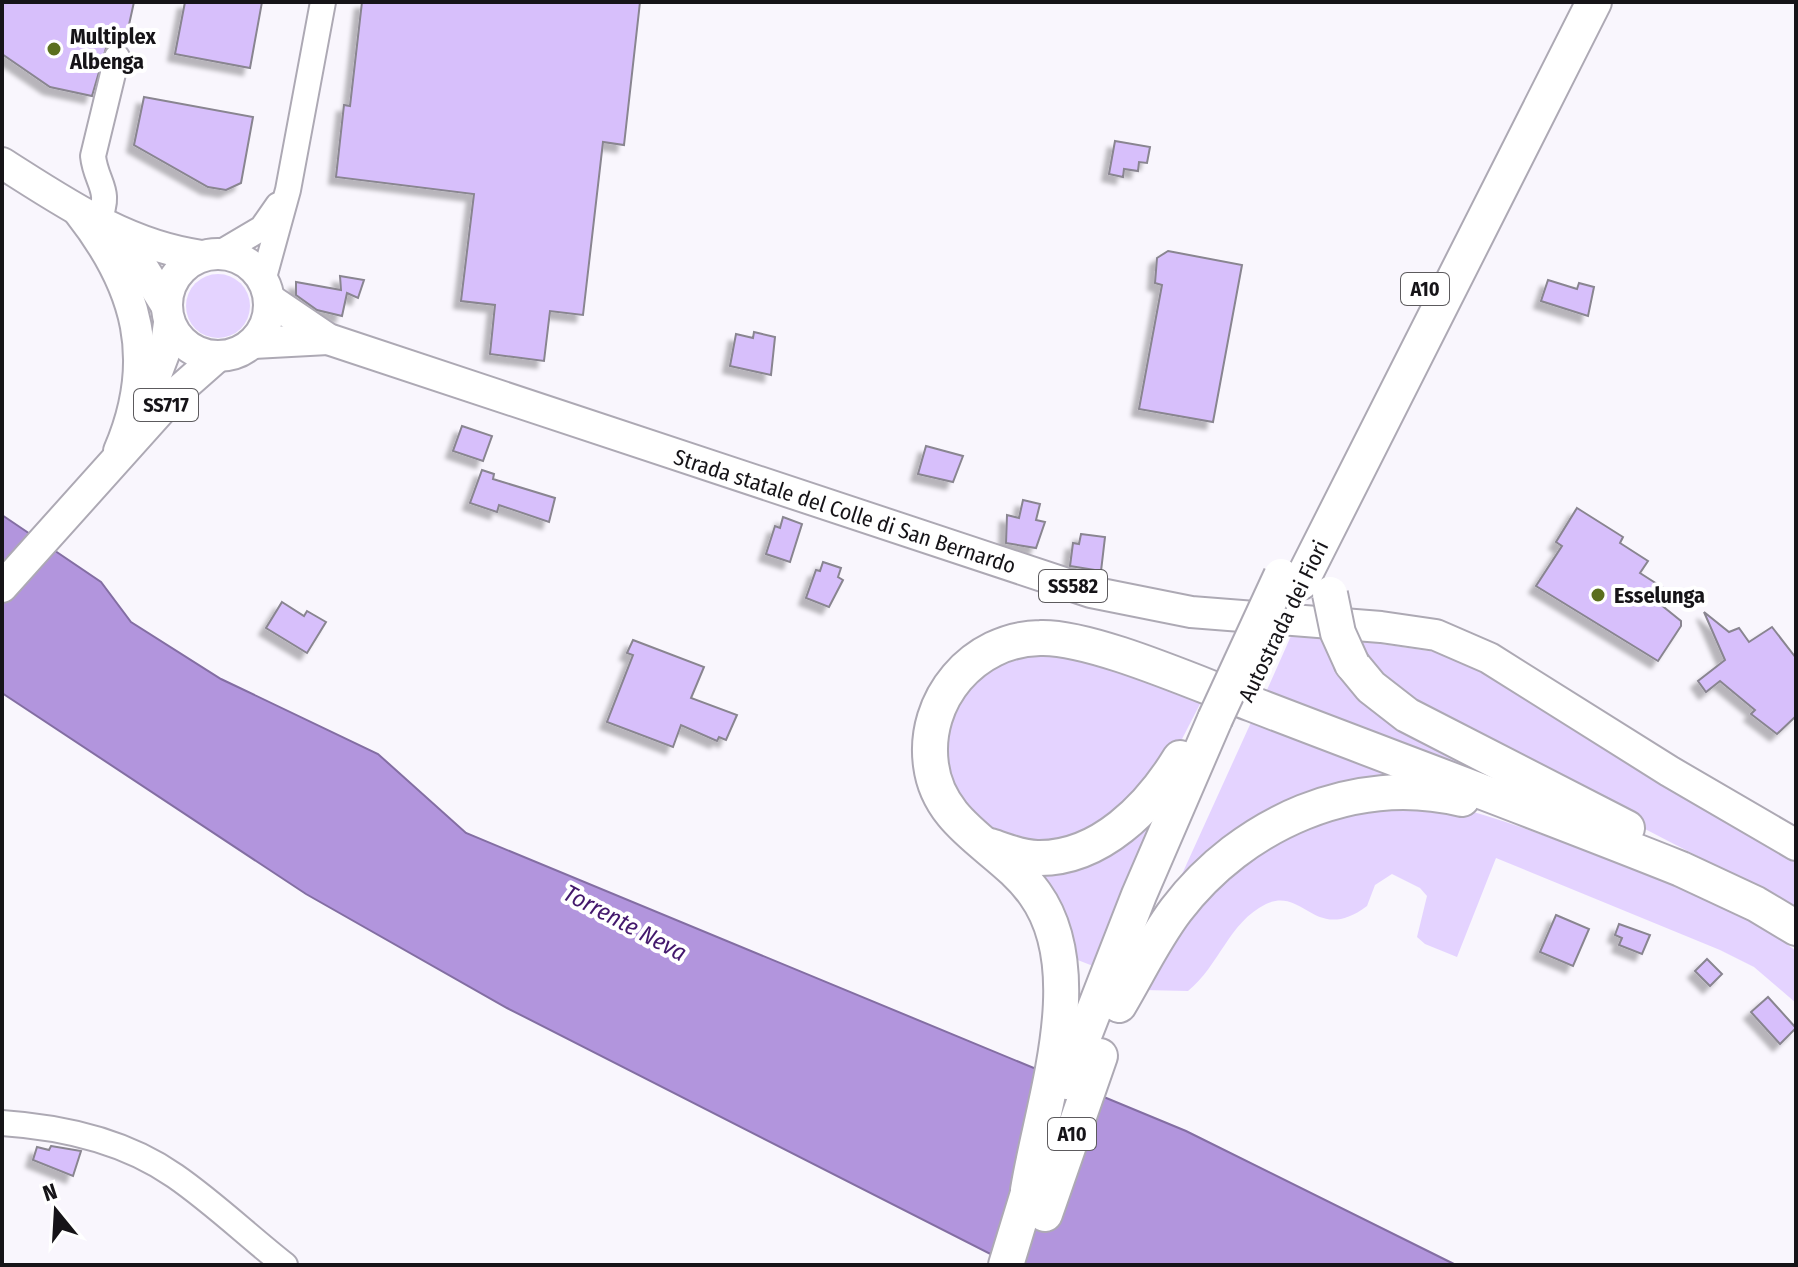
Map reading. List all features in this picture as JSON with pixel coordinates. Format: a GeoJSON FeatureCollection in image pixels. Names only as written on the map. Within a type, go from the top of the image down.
{"type":"FeatureCollection","features":[{"type":"Feature","properties":{"kind":"highway","name":"Autostrada dei Fiori"},"geometry":{"type":"LineString","coordinates":[[1006,1265],[1028,1190],[1109,1001],[1251,639],[1304,584],[1569,2]]}},
{"type":"Feature","properties":{"kind":"highway","name":"Autostrada dei Fiori"},"geometry":{"type":"LineString","coordinates":[[1219,717],[1304,584],[1387,412],[1594,2]]}},
{"type":"Feature","properties":{"kind":"highway"},"geometry":{"type":"LineString","coordinates":[[1304,584],[1338,633],[1352,664],[1371,687],[1407,715],[1640,835],[1681,869]]}},
{"type":"Feature","properties":{"kind":"highway"},"geometry":{"type":"LineString","coordinates":[[1028,1190],[1038,1126],[1059,1037],[1060,976],[1052,928],[1036,895],[1024,881],[960,825],[941,797],[931,764],[932,727],[945,695],[966,667],[996,647],[1034,638],[1068,640],[1119,657],[1537,812],[1681,869],[1756,904],[1796,928]]}},
{"type":"Feature","properties":{"kind":"highway"},"geometry":{"type":"LineString","coordinates":[[981,844],[1022,857],[1052,857],[1083,848],[1111,833],[1154,796],[1219,717]]}},
{"type":"Feature","properties":{"kind":"highway"},"geometry":{"type":"LineString","coordinates":[[1109,1001],[1186,897],[1239,848],[1290,818],[1335,801],[1389,792],[1432,793],[1537,812]]}},
{"type":"Feature","properties":{"kind":"highway","name":"Autostrada dei Fiori"},"geometry":{"type":"LineString","coordinates":[[1029,1265],[1109,1001]]}},
{"type":"Feature","properties":{"kind":"main road"},"geometry":{"type":"LineString","coordinates":[[2,163],[94,219],[162,249],[244,262],[266,290],[269,315],[253,343],[242,351],[218,356],[199,354],[186,346],[143,268],[94,219]]}},
{"type":"Feature","properties":{"kind":"main road"},"geometry":{"type":"LineString","coordinates":[[94,219],[127,288],[139,334],[139,381],[122,444]]}},
{"type":"Feature","properties":{"kind":"main road"},"geometry":{"type":"LineString","coordinates":[[168,314],[176,275],[210,255]]}},
{"type":"Feature","properties":{"kind":"main road","name":"Strada statale del Colle di San Bernardo"},"geometry":{"type":"LineString","coordinates":[[266,290],[328,339],[1091,592],[1191,612],[1381,627],[1436,635],[1489,658],[1669,771],[1796,845]]}},
{"type":"Feature","properties":{"kind":"main road","name":"SS717"},"geometry":{"type":"LineString","coordinates":[[122,444],[154,384],[168,314]]}},
{"type":"Feature","properties":{"kind":"main road","name":"Strada statale del Colle di San Bernardo"},"geometry":{"type":"LineString","coordinates":[[253,343],[328,339]]}},
{"type":"Feature","properties":{"kind":"main road","name":"SS717"},"geometry":{"type":"LineString","coordinates":[[2,587],[122,444],[218,356]]}},
{"type":"Feature","properties":{"kind":"street"},"geometry":{"type":"LineString","coordinates":[[266,290],[323,2]]}},
{"type":"Feature","properties":{"kind":"street"},"geometry":{"type":"LineString","coordinates":[[94,219],[105,207],[105,189],[95,171],[93,156],[117,57]]}},
{"type":"Feature","properties":{"kind":"street"},"geometry":{"type":"LineString","coordinates":[[210,255],[262,228],[288,190]]}},
{"type":"Feature","properties":{"kind":"street"},"geometry":{"type":"LineString","coordinates":[[2,1123],[45,1125],[85,1135],[172,1174],[285,1265]]}},
{"type":"Feature","properties":{"kind":"shaded area"},"geometry":{"type":"Polygon","coordinates":[[[218,274],[236,280],[244,288],[250,306],[244,324],[236,332],[218,338],[200,332],[192,324],[186,306],[192,288],[200,280],[218,274]]]}},
{"type":"Feature","properties":{"kind":"shaded area"},"geometry":{"type":"Polygon","coordinates":[[[1291,636],[1327,639],[1334,655],[1597,817],[1263,699],[1291,636]]]}},
{"type":"Feature","properties":{"kind":"shaded area"},"geometry":{"type":"Polygon","coordinates":[[[1349,639],[1462,656],[1796,860],[1796,907],[1407,706],[1349,639]]]}},
{"type":"Feature","properties":{"kind":"shaded area"},"geometry":{"type":"Polygon","coordinates":[[[1056,648],[1202,700],[1180,743],[1119,817],[1045,849],[984,831],[944,776],[948,707],[987,664],[1056,648]]]}},
{"type":"Feature","properties":{"kind":"shaded area"},"geometry":{"type":"Polygon","coordinates":[[[1253,718],[1404,775],[1178,883],[1253,718]]]}},
{"type":"Feature","properties":{"kind":"shaded area"},"geometry":{"type":"Polygon","coordinates":[[[1440,803],[1505,822],[1609,860],[1730,909],[1796,951],[1796,1003],[1754,967],[1720,950],[1496,858],[1457,957],[1425,944],[1417,937],[1427,896],[1420,888],[1392,874],[1375,885],[1367,906],[1335,920],[1322,918],[1290,902],[1266,904],[1253,912],[1233,933],[1199,981],[1188,991],[1144,990],[1211,879],[1308,818],[1440,803]]]}},
{"type":"Feature","properties":{"kind":"shaded area"},"geometry":{"type":"Polygon","coordinates":[[[1160,807],[1093,966],[1065,955],[1025,866],[1160,807]]]}},
{"type":"Feature","properties":{"kind":"water","name":"Torrente Neva"},"geometry":{"type":"Polygon","coordinates":[[[2,515],[101,582],[131,622],[221,679],[378,754],[466,833],[1186,1131],[1456,1265],[1012,1265],[507,1008],[306,894],[2,693],[2,515]]]}},
{"type":"Feature","properties":{"kind":"building","name":"Multiplex Albenga"},"geometry":{"type":"Polygon","coordinates":[[[2,2],[134,2],[125,43],[109,38],[92,96],[50,87],[2,54],[2,2]]]}},
{"type":"Feature","properties":{"kind":"building"},"geometry":{"type":"Polygon","coordinates":[[[185,2],[262,2],[250,68],[175,54],[185,2]]]}},
{"type":"Feature","properties":{"kind":"building"},"geometry":{"type":"Polygon","coordinates":[[[362,2],[640,2],[624,145],[603,142],[583,315],[550,311],[544,361],[490,354],[495,305],[461,301],[474,194],[336,177],[344,105],[350,106],[362,2]]]}},
{"type":"Feature","properties":{"kind":"building"},"geometry":{"type":"Polygon","coordinates":[[[144,97],[253,117],[241,183],[226,190],[208,187],[134,145],[144,97]]]}},
{"type":"Feature","properties":{"kind":"building"},"geometry":{"type":"Polygon","coordinates":[[[1115,141],[1150,147],[1147,163],[1139,162],[1138,171],[1124,169],[1123,177],[1109,174],[1115,141]]]}},
{"type":"Feature","properties":{"kind":"building"},"geometry":{"type":"Polygon","coordinates":[[[1168,251],[1242,265],[1213,422],[1139,409],[1162,285],[1155,283],[1157,258],[1168,251]]]}},
{"type":"Feature","properties":{"kind":"building"},"geometry":{"type":"Polygon","coordinates":[[[340,276],[364,280],[358,298],[347,293],[342,316],[317,310],[296,295],[296,282],[341,290],[340,276]]]}},
{"type":"Feature","properties":{"kind":"building"},"geometry":{"type":"Polygon","coordinates":[[[1548,280],[1577,289],[1579,283],[1594,287],[1588,316],[1541,301],[1548,280]]]}},
{"type":"Feature","properties":{"kind":"building"},"geometry":{"type":"Polygon","coordinates":[[[754,332],[775,337],[771,375],[730,366],[736,334],[753,338],[754,332]]]}},
{"type":"Feature","properties":{"kind":"building"},"geometry":{"type":"Polygon","coordinates":[[[462,426],[492,436],[483,461],[453,451],[462,426]]]}},
{"type":"Feature","properties":{"kind":"building"},"geometry":{"type":"Polygon","coordinates":[[[926,446],[963,456],[953,482],[918,474],[926,446]]]}},
{"type":"Feature","properties":{"kind":"building"},"geometry":{"type":"Polygon","coordinates":[[[482,470],[494,474],[493,479],[555,498],[549,522],[499,505],[497,512],[470,503],[482,470]]]}},
{"type":"Feature","properties":{"kind":"building"},"geometry":{"type":"Polygon","coordinates":[[[1023,500],[1040,504],[1036,520],[1045,522],[1036,548],[1006,543],[1007,515],[1019,518],[1023,500]]]}},
{"type":"Feature","properties":{"kind":"building"},"geometry":{"type":"Polygon","coordinates":[[[1577,508],[1623,537],[1620,543],[1648,561],[1640,573],[1668,591],[1660,604],[1681,621],[1681,626],[1658,661],[1536,586],[1562,546],[1556,542],[1577,508]]]}},
{"type":"Feature","properties":{"kind":"building"},"geometry":{"type":"Polygon","coordinates":[[[783,517],[802,524],[790,562],[766,554],[775,526],[780,528],[783,517]]]}},
{"type":"Feature","properties":{"kind":"building"},"geometry":{"type":"Polygon","coordinates":[[[1081,534],[1105,537],[1101,571],[1070,566],[1073,543],[1079,544],[1081,534]]]}},
{"type":"Feature","properties":{"kind":"building"},"geometry":{"type":"Polygon","coordinates":[[[823,562],[841,568],[838,577],[843,580],[829,607],[806,598],[816,570],[820,571],[823,562]]]}},
{"type":"Feature","properties":{"kind":"building"},"geometry":{"type":"Polygon","coordinates":[[[282,602],[304,616],[307,611],[326,622],[307,653],[266,628],[282,602]]]}},
{"type":"Feature","properties":{"kind":"building"},"geometry":{"type":"Polygon","coordinates":[[[1704,612],[1729,632],[1739,628],[1749,642],[1772,627],[1796,658],[1796,716],[1777,734],[1751,714],[1755,710],[1720,681],[1706,692],[1698,681],[1725,660],[1704,612]]]}},
{"type":"Feature","properties":{"kind":"building"},"geometry":{"type":"Polygon","coordinates":[[[633,640],[704,667],[691,698],[737,715],[726,740],[719,737],[717,741],[681,725],[673,747],[607,722],[633,655],[627,653],[633,640]]]}},
{"type":"Feature","properties":{"kind":"building"},"geometry":{"type":"Polygon","coordinates":[[[1556,915],[1589,929],[1573,966],[1540,952],[1556,915]]]}},
{"type":"Feature","properties":{"kind":"building"},"geometry":{"type":"Polygon","coordinates":[[[1619,924],[1650,935],[1642,954],[1619,945],[1622,938],[1615,935],[1619,924]]]}},
{"type":"Feature","properties":{"kind":"building"},"geometry":{"type":"Polygon","coordinates":[[[1707,959],[1722,974],[1710,986],[1695,971],[1707,959]]]}},
{"type":"Feature","properties":{"kind":"building"},"geometry":{"type":"Polygon","coordinates":[[[1768,997],[1796,1028],[1780,1044],[1751,1012],[1768,997]]]}},
{"type":"Feature","properties":{"kind":"building"},"geometry":{"type":"Polygon","coordinates":[[[51,1146],[81,1151],[73,1176],[33,1160],[37,1147],[49,1150],[51,1146]]]}},
{"type":"Feature","properties":{"kind":"place","name":"Multiplex Albenga"},"geometry":{"type":"Point","coordinates":[54,49]}},
{"type":"Feature","properties":{"kind":"place","name":"Esselunga"},"geometry":{"type":"Point","coordinates":[1598,595]}}]}
